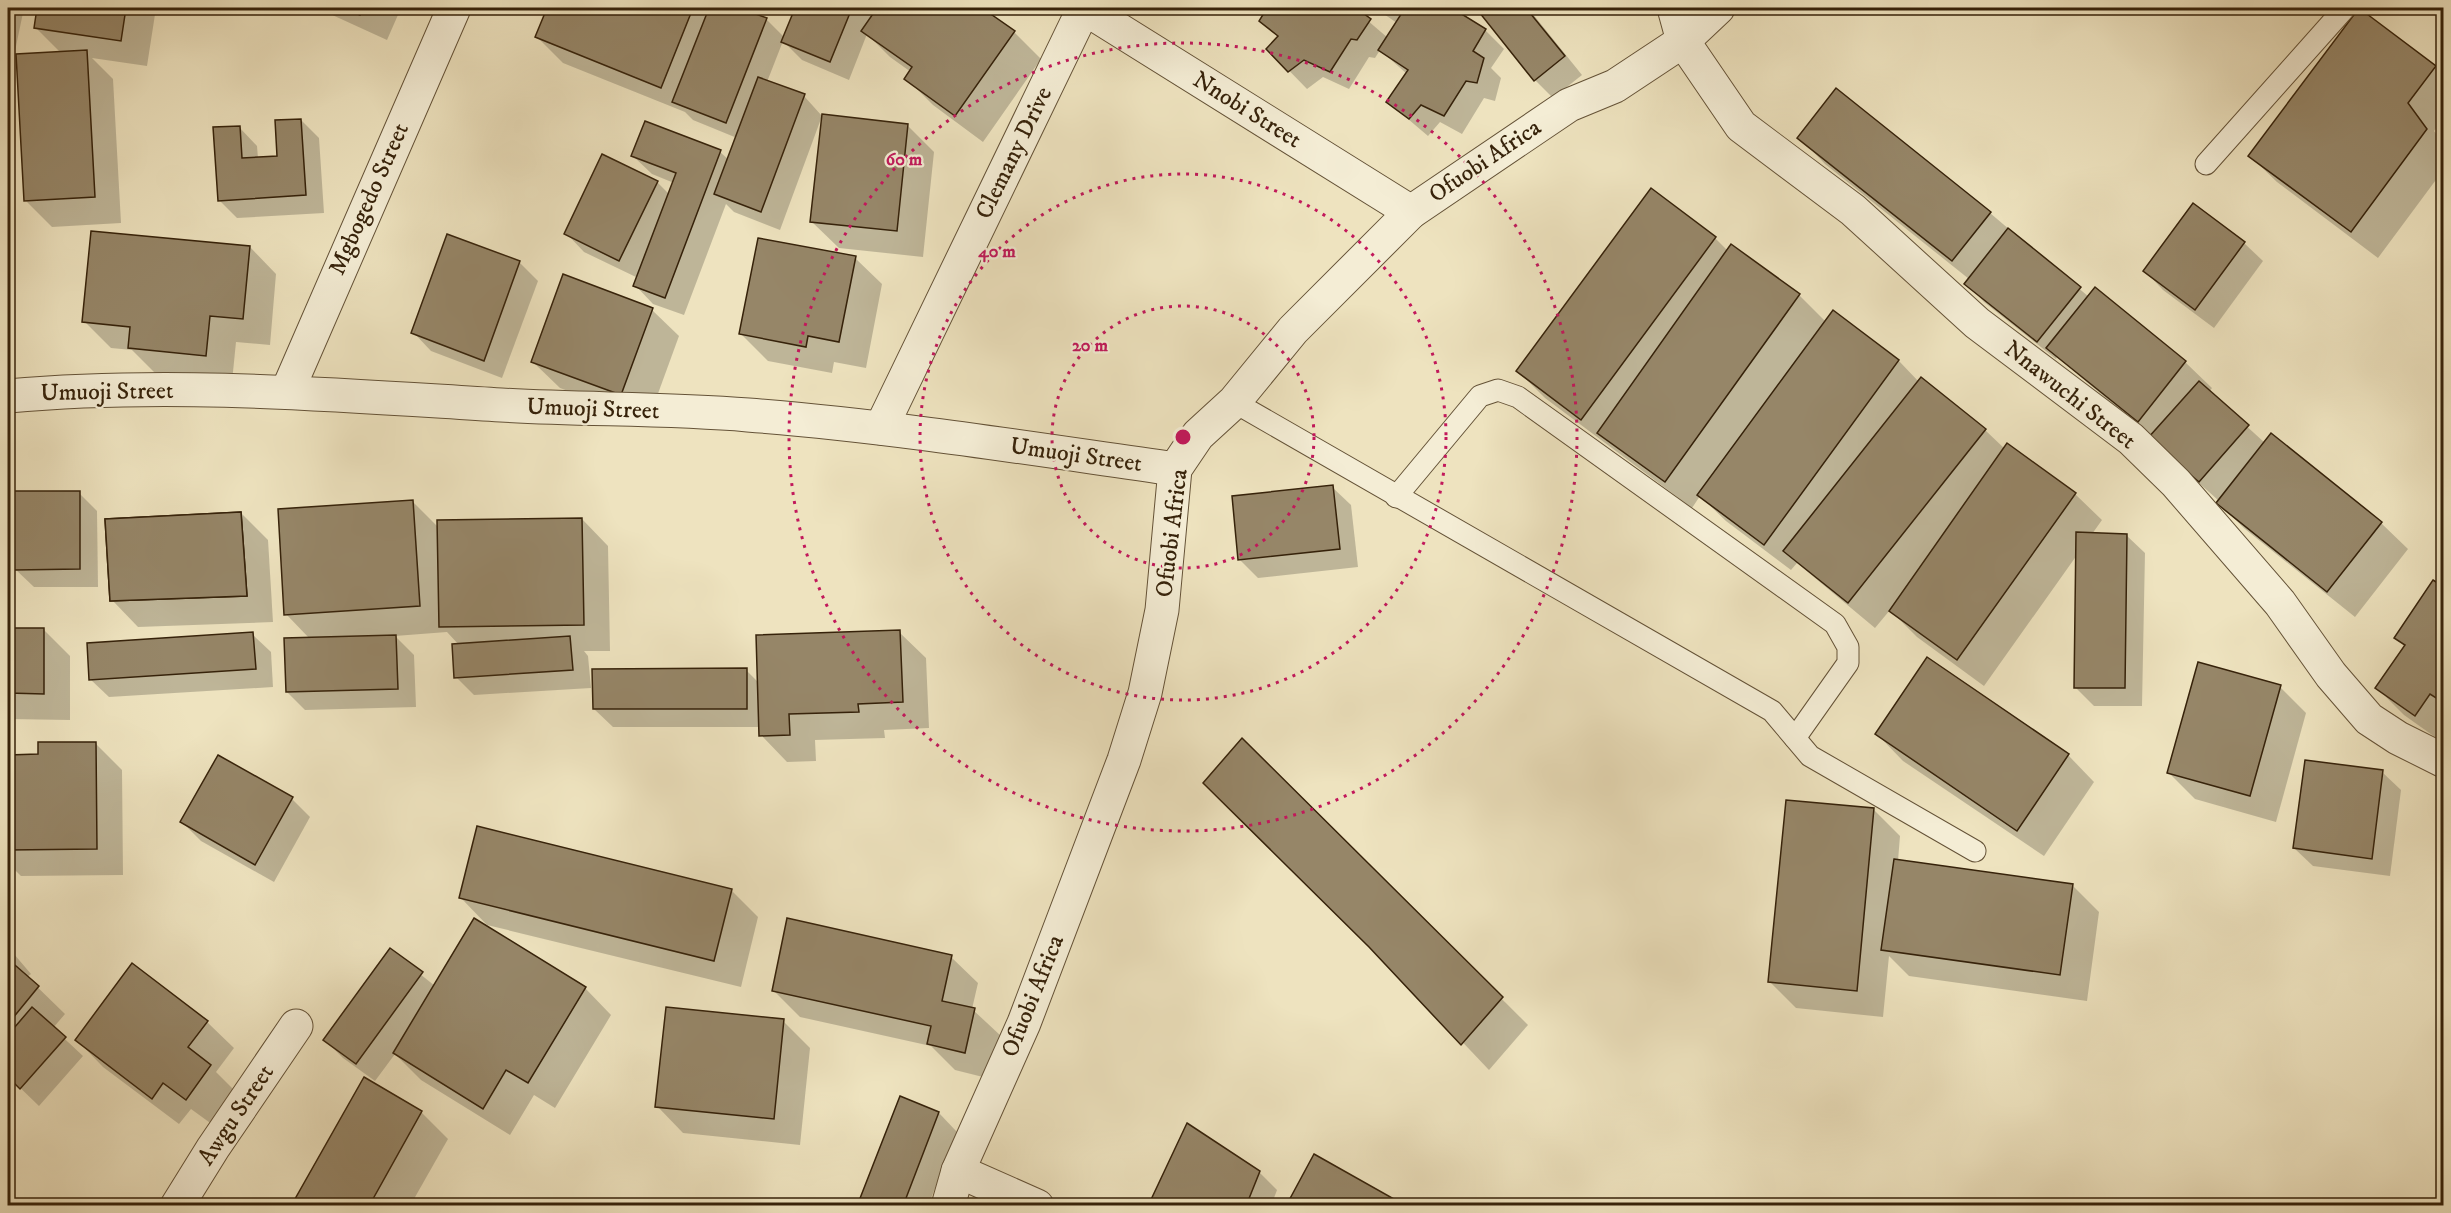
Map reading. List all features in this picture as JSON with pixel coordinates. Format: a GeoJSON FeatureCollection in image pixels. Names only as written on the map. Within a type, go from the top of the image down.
{"type":"FeatureCollection","features":[{"type":"Feature","properties":{"kind":"street","name":"Mgbogedo Street"},"geometry":{"type":"LineString","coordinates":[[287,392],[454,8]]}},
{"type":"Feature","properties":{"kind":"street","name":"Nnobi Street"},"geometry":{"type":"LineString","coordinates":[[1084,8],[1411,212]]}},
{"type":"Feature","properties":{"kind":"street","name":"Clemany Drive"},"geometry":{"type":"LineString","coordinates":[[881,428],[1084,8]]}},
{"type":"Feature","properties":{"kind":"street","name":"Nnawuchi Street"},"geometry":{"type":"LineString","coordinates":[[1674,8],[1683,40],[1741,126],[1853,210],[1977,323],[2131,439],[2176,483],[2280,603],[2331,675],[2369,719],[2398,738],[2444,761]]}},
{"type":"Feature","properties":{"kind":"street","name":"Ofuobi Africa"},"geometry":{"type":"LineString","coordinates":[[948,1206],[958,1171],[1024,1023],[1124,760],[1145,693],[1162,610],[1175,469],[1198,435],[1234,402],[1293,330],[1411,212],[1569,105],[1615,87],[1683,40],[1718,8]]}},
{"type":"Feature","properties":{"kind":"street","name":"Umuoji Street"},"geometry":{"type":"LineString","coordinates":[[8,396],[178,390],[287,392],[537,408],[747,415],[881,428],[1175,469]]}},
{"type":"Feature","properties":{"kind":"street","name":"Awgu Street"},"geometry":{"type":"LineString","coordinates":[[177,1206],[213,1148],[297,1026]]}},
{"type":"Feature","properties":{"kind":"street"},"geometry":{"type":"LineString","coordinates":[[958,1171],[1037,1206]]}},
{"type":"Feature","properties":{"kind":"lane"},"geometry":{"type":"LineString","coordinates":[[2206,164],[2345,8]]}},
{"type":"Feature","properties":{"kind":"lane"},"geometry":{"type":"LineString","coordinates":[[1396,497],[1480,396],[1498,390],[1518,397],[1835,624],[1848,647],[1848,663],[1795,738]]}},
{"type":"Feature","properties":{"kind":"lane"},"geometry":{"type":"LineString","coordinates":[[1234,402],[1772,711],[1810,756],[1976,851]]}},
{"type":"Feature","properties":{"kind":"building"},"geometry":{"type":"Polygon","coordinates":[[[37,8],[126,8],[121,41],[34,28],[37,8]]]}},
{"type":"Feature","properties":{"kind":"building"},"geometry":{"type":"Polygon","coordinates":[[[343,8],[363,8],[360,15],[343,8]]]}},
{"type":"Feature","properties":{"kind":"building"},"geometry":{"type":"Polygon","coordinates":[[[547,8],[693,8],[661,88],[535,37],[547,8]]]}},
{"type":"Feature","properties":{"kind":"building"},"geometry":{"type":"Polygon","coordinates":[[[709,8],[739,8],[767,18],[726,123],[672,102],[709,8]]]}},
{"type":"Feature","properties":{"kind":"building"},"geometry":{"type":"Polygon","coordinates":[[[795,8],[852,8],[830,62],[781,42],[795,8]]]}},
{"type":"Feature","properties":{"kind":"building"},"geometry":{"type":"Polygon","coordinates":[[[877,8],[982,8],[1015,31],[955,116],[904,79],[912,67],[861,31],[877,8]]]}},
{"type":"Feature","properties":{"kind":"building"},"geometry":{"type":"Polygon","coordinates":[[[1267,8],[1356,8],[1371,19],[1357,40],[1351,39],[1330,72],[1304,60],[1288,72],[1266,49],[1278,36],[1259,21],[1267,8]]]}},
{"type":"Feature","properties":{"kind":"building"},"geometry":{"type":"Polygon","coordinates":[[[1405,8],[1418,11],[1420,8],[1452,8],[1486,29],[1473,51],[1484,58],[1477,83],[1466,81],[1444,116],[1421,105],[1409,119],[1386,102],[1408,70],[1378,50],[1405,8]]]}},
{"type":"Feature","properties":{"kind":"building"},"geometry":{"type":"Polygon","coordinates":[[[1485,8],[1526,8],[1565,56],[1534,81],[1479,12],[1485,8]]]}},
{"type":"Feature","properties":{"kind":"building"},"geometry":{"type":"Polygon","coordinates":[[[2359,8],[2436,66],[2408,103],[2427,129],[2351,232],[2248,156],[2359,8]]]}},
{"type":"Feature","properties":{"kind":"building"},"geometry":{"type":"Polygon","coordinates":[[[87,50],[95,197],[24,201],[16,54],[87,50]]]}},
{"type":"Feature","properties":{"kind":"building"},"geometry":{"type":"Polygon","coordinates":[[[758,77],[805,94],[761,212],[714,194],[758,77]]]}},
{"type":"Feature","properties":{"kind":"building"},"geometry":{"type":"Polygon","coordinates":[[[1836,88],[1991,212],[1952,261],[1797,138],[1836,88]]]}},
{"type":"Feature","properties":{"kind":"building"},"geometry":{"type":"Polygon","coordinates":[[[822,114],[908,124],[897,231],[810,222],[822,114]]]}},
{"type":"Feature","properties":{"kind":"building"},"geometry":{"type":"Polygon","coordinates":[[[301,119],[306,195],[218,201],[213,127],[240,126],[242,158],[277,156],[275,120],[301,119]]]}},
{"type":"Feature","properties":{"kind":"building"},"geometry":{"type":"Polygon","coordinates":[[[645,121],[721,150],[665,298],[633,286],[676,173],[631,156],[645,121]]]}},
{"type":"Feature","properties":{"kind":"building"},"geometry":{"type":"Polygon","coordinates":[[[602,154],[658,181],[619,261],[564,234],[602,154]]]}},
{"type":"Feature","properties":{"kind":"building"},"geometry":{"type":"Polygon","coordinates":[[[1651,188],[1716,237],[1581,420],[1516,371],[1651,188]]]}},
{"type":"Feature","properties":{"kind":"building"},"geometry":{"type":"Polygon","coordinates":[[[2193,203],[2245,242],[2195,310],[2143,271],[2193,203]]]}},
{"type":"Feature","properties":{"kind":"building"},"geometry":{"type":"Polygon","coordinates":[[[2008,228],[2081,287],[2037,342],[1964,284],[2008,228]]]}},
{"type":"Feature","properties":{"kind":"building"},"geometry":{"type":"Polygon","coordinates":[[[91,231],[250,246],[243,319],[210,316],[206,356],[128,348],[130,327],[82,322],[91,231]]]}},
{"type":"Feature","properties":{"kind":"building"},"geometry":{"type":"Polygon","coordinates":[[[447,234],[520,261],[484,361],[411,333],[447,234]]]}},
{"type":"Feature","properties":{"kind":"building"},"geometry":{"type":"Polygon","coordinates":[[[758,238],[856,256],[839,342],[808,336],[806,347],[739,334],[758,238]]]}},
{"type":"Feature","properties":{"kind":"building"},"geometry":{"type":"Polygon","coordinates":[[[1731,244],[1800,294],[1665,482],[1597,433],[1731,244]]]}},
{"type":"Feature","properties":{"kind":"building"},"geometry":{"type":"Polygon","coordinates":[[[563,274],[653,308],[621,395],[531,362],[563,274]]]}},
{"type":"Feature","properties":{"kind":"building"},"geometry":{"type":"Polygon","coordinates":[[[2095,287],[2186,361],[2138,422],[2046,348],[2095,287]]]}},
{"type":"Feature","properties":{"kind":"building"},"geometry":{"type":"Polygon","coordinates":[[[1833,310],[1899,360],[1764,545],[1697,495],[1833,310]]]}},
{"type":"Feature","properties":{"kind":"building"},"geometry":{"type":"Polygon","coordinates":[[[1921,377],[1986,429],[1848,603],[1783,551],[1921,377]]]}},
{"type":"Feature","properties":{"kind":"building"},"geometry":{"type":"Polygon","coordinates":[[[2199,381],[2249,425],[2199,482],[2148,438],[2199,381]]]}},
{"type":"Feature","properties":{"kind":"building"},"geometry":{"type":"Polygon","coordinates":[[[2271,433],[2382,522],[2327,592],[2216,503],[2271,433]]]}},
{"type":"Feature","properties":{"kind":"building"},"geometry":{"type":"Polygon","coordinates":[[[2007,443],[2076,493],[1957,660],[1889,611],[2007,443]]]}},
{"type":"Feature","properties":{"kind":"building"},"geometry":{"type":"Polygon","coordinates":[[[1333,485],[1340,549],[1238,560],[1232,496],[1333,485]]]}},
{"type":"Feature","properties":{"kind":"building"},"geometry":{"type":"Polygon","coordinates":[[[13,491],[80,491],[80,569],[14,570],[13,491]]]}},
{"type":"Feature","properties":{"kind":"building"},"geometry":{"type":"Polygon","coordinates":[[[413,500],[420,606],[284,615],[278,509],[413,500]]]}},
{"type":"Feature","properties":{"kind":"building"},"geometry":{"type":"Polygon","coordinates":[[[241,512],[247,596],[110,601],[105,519],[241,512]]]}},
{"type":"Feature","properties":{"kind":"building"},"geometry":{"type":"Polygon","coordinates":[[[241,512],[247,596],[110,601],[105,519],[241,512]]]}},
{"type":"Feature","properties":{"kind":"building"},"geometry":{"type":"Polygon","coordinates":[[[582,518],[584,625],[439,627],[437,520],[582,518]]]}},
{"type":"Feature","properties":{"kind":"building"},"geometry":{"type":"Polygon","coordinates":[[[2076,532],[2127,534],[2125,688],[2074,688],[2076,532]]]}},
{"type":"Feature","properties":{"kind":"building"},"geometry":{"type":"Polygon","coordinates":[[[2433,580],[2444,587],[2444,703],[2430,694],[2415,716],[2375,688],[2405,645],[2394,638],[2433,580]]]}},
{"type":"Feature","properties":{"kind":"building"},"geometry":{"type":"Polygon","coordinates":[[[8,628],[44,628],[44,694],[8,693],[8,628]]]}},
{"type":"Feature","properties":{"kind":"building"},"geometry":{"type":"Polygon","coordinates":[[[900,630],[903,702],[858,704],[859,712],[789,714],[790,735],[759,736],[756,635],[900,630]]]}},
{"type":"Feature","properties":{"kind":"building"},"geometry":{"type":"Polygon","coordinates":[[[253,632],[256,669],[89,680],[87,643],[253,632]]]}},
{"type":"Feature","properties":{"kind":"building"},"geometry":{"type":"Polygon","coordinates":[[[396,635],[398,689],[286,692],[284,638],[396,635]]]}},
{"type":"Feature","properties":{"kind":"building"},"geometry":{"type":"Polygon","coordinates":[[[570,636],[573,670],[454,678],[452,644],[570,636]]]}},
{"type":"Feature","properties":{"kind":"building"},"geometry":{"type":"Polygon","coordinates":[[[1927,657],[2069,754],[2017,831],[1875,734],[1927,657]]]}},
{"type":"Feature","properties":{"kind":"building"},"geometry":{"type":"Polygon","coordinates":[[[2198,662],[2281,685],[2250,796],[2167,773],[2198,662]]]}},
{"type":"Feature","properties":{"kind":"building"},"geometry":{"type":"Polygon","coordinates":[[[747,668],[747,709],[593,709],[592,669],[747,668]]]}},
{"type":"Feature","properties":{"kind":"building"},"geometry":{"type":"Polygon","coordinates":[[[1242,738],[1503,997],[1461,1045],[1369,947],[1203,783],[1242,738]]]}},
{"type":"Feature","properties":{"kind":"building"},"geometry":{"type":"Polygon","coordinates":[[[38,742],[96,742],[97,849],[8,850],[8,755],[38,754],[38,742]]]}},
{"type":"Feature","properties":{"kind":"building"},"geometry":{"type":"Polygon","coordinates":[[[218,755],[293,797],[255,865],[180,822],[218,755]]]}},
{"type":"Feature","properties":{"kind":"building"},"geometry":{"type":"Polygon","coordinates":[[[2305,760],[2383,770],[2372,859],[2293,848],[2305,760]]]}},
{"type":"Feature","properties":{"kind":"building"},"geometry":{"type":"Polygon","coordinates":[[[1786,800],[1874,808],[1857,991],[1768,982],[1786,800]]]}},
{"type":"Feature","properties":{"kind":"building"},"geometry":{"type":"Polygon","coordinates":[[[477,826],[732,889],[714,961],[459,898],[477,826]]]}},
{"type":"Feature","properties":{"kind":"building"},"geometry":{"type":"Polygon","coordinates":[[[1894,859],[2073,884],[2060,975],[1881,950],[1894,859]]]}},
{"type":"Feature","properties":{"kind":"building"},"geometry":{"type":"Polygon","coordinates":[[[474,918],[586,987],[528,1083],[506,1070],[483,1109],[393,1053],[474,918]]]}},
{"type":"Feature","properties":{"kind":"building"},"geometry":{"type":"Polygon","coordinates":[[[787,918],[952,955],[942,1001],[975,1008],[965,1053],[927,1044],[931,1026],[772,991],[787,918]]]}},
{"type":"Feature","properties":{"kind":"building"},"geometry":{"type":"Polygon","coordinates":[[[390,948],[423,972],[356,1064],[323,1040],[390,948]]]}},
{"type":"Feature","properties":{"kind":"building"},"geometry":{"type":"Polygon","coordinates":[[[8,959],[39,986],[8,1024],[8,959]]]}},
{"type":"Feature","properties":{"kind":"building"},"geometry":{"type":"Polygon","coordinates":[[[132,963],[208,1021],[188,1047],[211,1065],[186,1100],[163,1083],[152,1099],[75,1040],[132,963]]]}},
{"type":"Feature","properties":{"kind":"building"},"geometry":{"type":"Polygon","coordinates":[[[32,1007],[66,1037],[20,1089],[8,1077],[8,1035],[32,1007]]]}},
{"type":"Feature","properties":{"kind":"building"},"geometry":{"type":"Polygon","coordinates":[[[666,1007],[784,1019],[774,1119],[655,1107],[666,1007]]]}},
{"type":"Feature","properties":{"kind":"building"},"geometry":{"type":"Polygon","coordinates":[[[364,1077],[422,1111],[369,1206],[291,1206],[364,1077]]]}},
{"type":"Feature","properties":{"kind":"building"},"geometry":{"type":"Polygon","coordinates":[[[900,1096],[939,1112],[903,1206],[857,1206],[900,1096]]]}},
{"type":"Feature","properties":{"kind":"building"},"geometry":{"type":"Polygon","coordinates":[[[1187,1123],[1260,1171],[1246,1206],[1148,1206],[1187,1123]]]}},
{"type":"Feature","properties":{"kind":"building"},"geometry":{"type":"Polygon","coordinates":[[[1314,1154],[1394,1199],[1390,1206],[1286,1206],[1314,1154]]]}}]}
